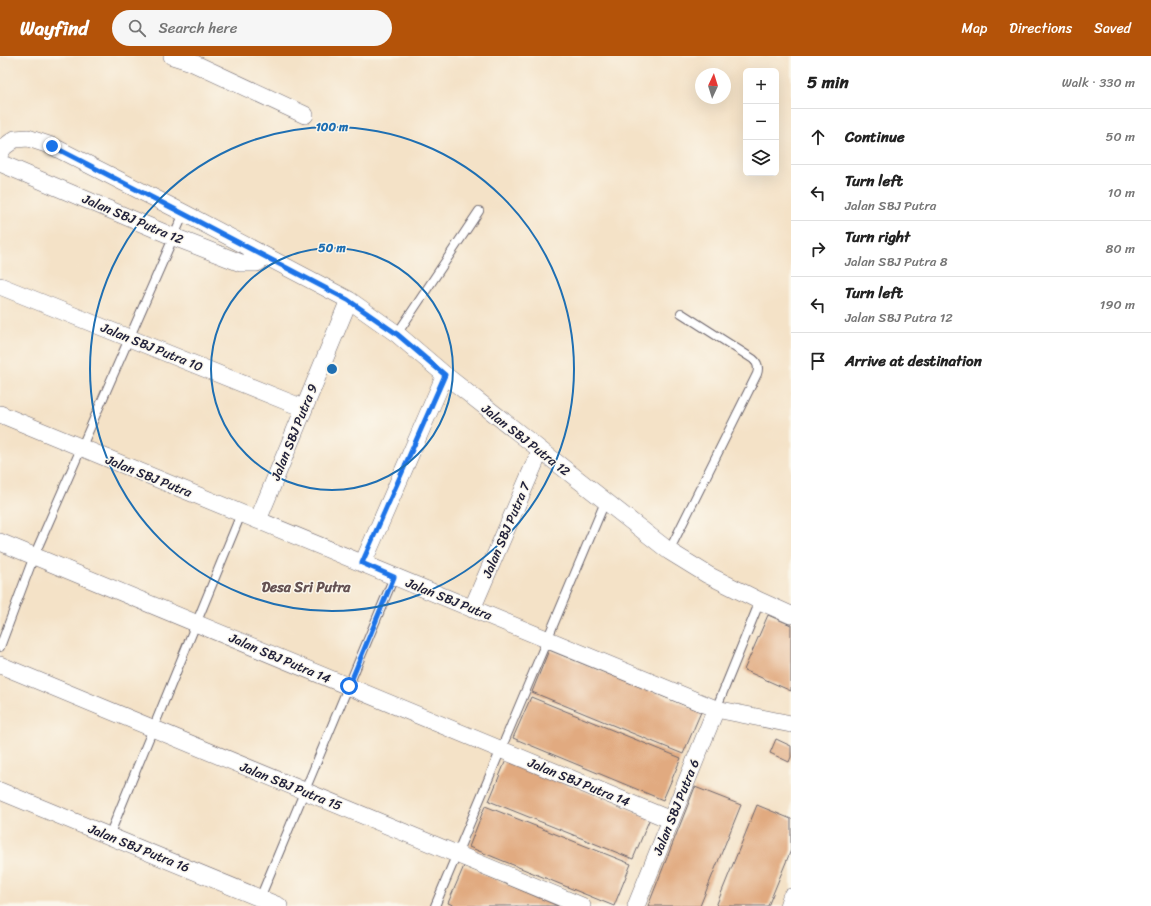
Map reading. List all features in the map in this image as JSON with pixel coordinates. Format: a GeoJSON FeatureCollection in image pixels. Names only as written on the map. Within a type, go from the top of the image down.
{"type":"FeatureCollection","features":[{"type":"Feature","properties":{"kind":"street"},"geometry":{"type":"LineString","coordinates":[[172,56],[191,62],[304,116]]}},
{"type":"Feature","properties":{"kind":"street","name":"Jalan SBJ Putra 12"},"geometry":{"type":"LineString","coordinates":[[0,152],[15,139],[28,138],[52,146],[348,300],[397,334],[445,375],[540,451],[669,551],[708,575],[791,615]]}},
{"type":"Feature","properties":{"kind":"street","name":"Jalan SBJ Putra 12"},"geometry":{"type":"LineString","coordinates":[[0,163],[174,237],[240,263],[257,263],[266,257]]}},
{"type":"Feature","properties":{"kind":"street","name":"Jalan SBJ Putra 10"},"geometry":{"type":"LineString","coordinates":[[0,286],[303,408]]}},
{"type":"Feature","properties":{"kind":"street","name":"Jalan SBJ Putra 9"},"geometry":{"type":"LineString","coordinates":[[258,520],[348,300]]}},
{"type":"Feature","properties":{"kind":"street"},"geometry":{"type":"LineString","coordinates":[[362,563],[445,375]]}},
{"type":"Feature","properties":{"kind":"street","name":"Jalan SBJ Putra"},"geometry":{"type":"LineString","coordinates":[[0,414],[716,709],[791,724]]}},
{"type":"Feature","properties":{"kind":"street","name":"Jalan SBJ Putra 7"},"geometry":{"type":"LineString","coordinates":[[472,609],[540,451]]}},
{"type":"Feature","properties":{"kind":"street","name":"Jalan SBJ Putra 14"},"geometry":{"type":"LineString","coordinates":[[0,542],[671,820]]}},
{"type":"Feature","properties":{"kind":"street","name":"Jalan SBJ Putra 15"},"geometry":{"type":"LineString","coordinates":[[0,665],[582,906]]}},
{"type":"Feature","properties":{"kind":"street","name":"Jalan SBJ Putra 6"},"geometry":{"type":"LineString","coordinates":[[636,906],[716,709]]}},
{"type":"Feature","properties":{"kind":"street","name":"Jalan SBJ Putra 16"},"geometry":{"type":"LineString","coordinates":[[0,791],[279,906]]}},
{"type":"Feature","properties":{"kind":"street"},"geometry":{"type":"LineString","coordinates":[[788,906],[791,897]]}},
{"type":"Feature","properties":{"kind":"lane"},"geometry":{"type":"LineString","coordinates":[[397,334],[479,211]]}},
{"type":"Feature","properties":{"kind":"lane"},"geometry":{"type":"LineString","coordinates":[[0,647],[34,556],[184,214]]}},
{"type":"Feature","properties":{"kind":"lane"},"geometry":{"type":"LineString","coordinates":[[669,551],[758,370],[758,366],[753,359],[681,313]]}},
{"type":"Feature","properties":{"kind":"lane"},"geometry":{"type":"LineString","coordinates":[[435,906],[605,502]]}},
{"type":"Feature","properties":{"kind":"lane"},"geometry":{"type":"LineString","coordinates":[[109,836],[241,514]]}},
{"type":"Feature","properties":{"kind":"lane"},"geometry":{"type":"LineString","coordinates":[[260,898],[394,577]]}},
{"type":"Feature","properties":{"kind":"lane"},"geometry":{"type":"LineString","coordinates":[[716,709],[760,601]]}},
{"type":"Feature","properties":{"kind":"building"},"geometry":{"type":"Polygon","coordinates":[[[768,615],[791,625],[791,691],[744,670],[768,615]]]}},
{"type":"Feature","properties":{"kind":"building"},"geometry":{"type":"Polygon","coordinates":[[[549,650],[701,712],[683,754],[532,692],[549,650]]]}},
{"type":"Feature","properties":{"kind":"building"},"geometry":{"type":"Polygon","coordinates":[[[531,697],[681,758],[663,800],[513,738],[531,697]]]}},
{"type":"Feature","properties":{"kind":"building"},"geometry":{"type":"Polygon","coordinates":[[[776,739],[791,746],[791,757],[789,762],[770,753],[776,739]]]}},
{"type":"Feature","properties":{"kind":"building"},"geometry":{"type":"Polygon","coordinates":[[[506,760],[650,818],[633,859],[489,801],[506,760]]]}},
{"type":"Feature","properties":{"kind":"building"},"geometry":{"type":"Polygon","coordinates":[[[695,787],[741,805],[700,906],[648,906],[695,787]]]}},
{"type":"Feature","properties":{"kind":"building"},"geometry":{"type":"Polygon","coordinates":[[[757,805],[791,819],[791,850],[768,906],[716,906],[757,805]]]}},
{"type":"Feature","properties":{"kind":"building"},"geometry":{"type":"Polygon","coordinates":[[[485,806],[631,864],[614,906],[469,847],[485,806]]]}},
{"type":"Feature","properties":{"kind":"building"},"geometry":{"type":"Polygon","coordinates":[[[464,866],[558,906],[455,906],[448,903],[464,866]]]}},
{"type":"Feature","properties":{"kind":"district","name":"Desa Sri Putra"},"geometry":{"type":"Point","coordinates":[306,587]}},
{"type":"Feature","properties":{"kind":"route"},"geometry":{"type":"LineString","coordinates":[[52,146],[348,300],[397,334],[445,375],[362,563],[394,577],[349,686]]}}]}
